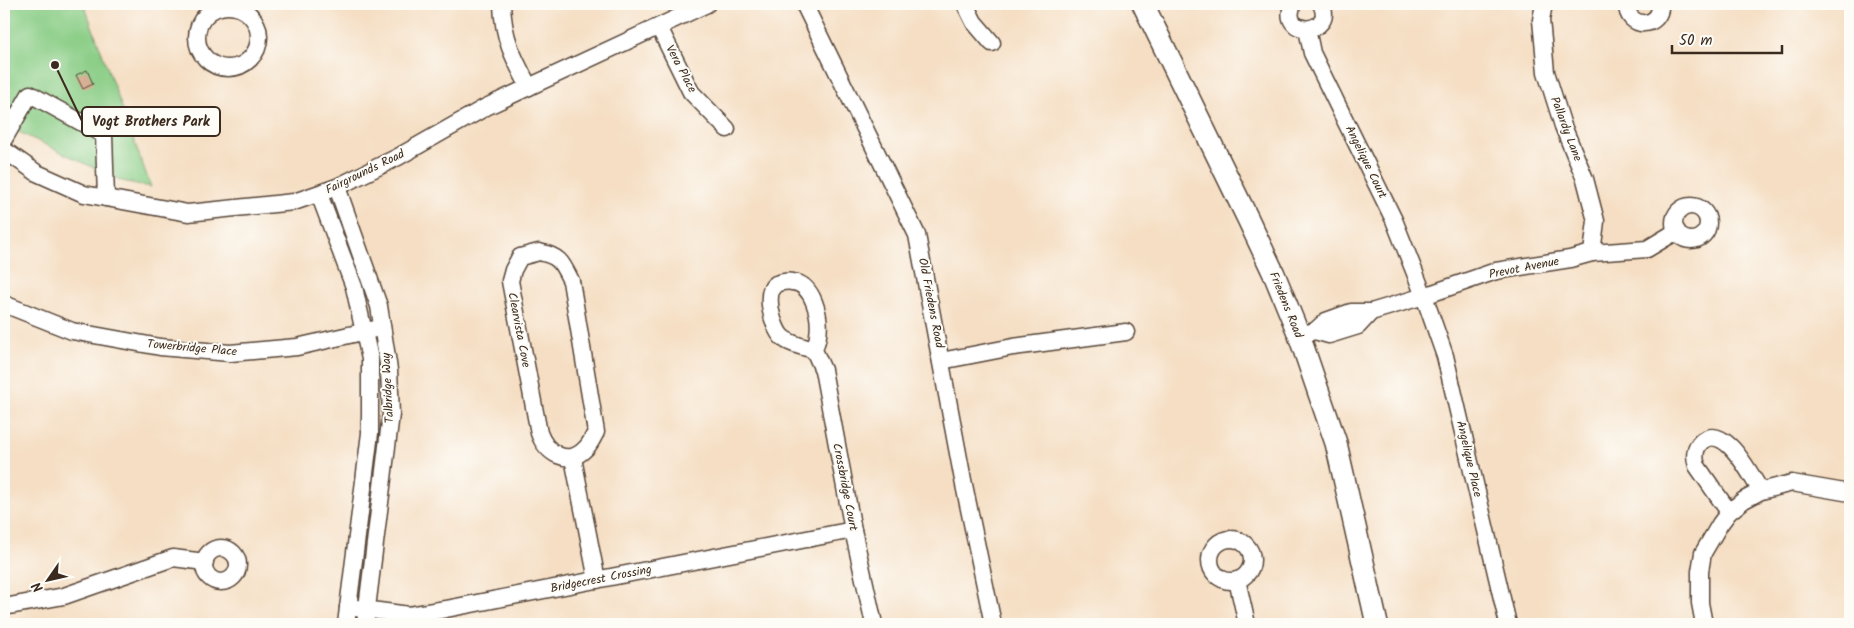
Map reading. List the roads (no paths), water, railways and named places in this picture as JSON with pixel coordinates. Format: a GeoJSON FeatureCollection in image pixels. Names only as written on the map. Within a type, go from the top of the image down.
{"type":"FeatureCollection","features":[{"type":"Feature","properties":{"kind":"main road","name":"Friedens Road"},"geometry":{"type":"LineString","coordinates":[[1143,4],[1274,274],[1307,333],[1336,443],[1377,624]]}},
{"type":"Feature","properties":{"kind":"street"},"geometry":{"type":"LineString","coordinates":[[502,4],[502,21],[505,37],[529,87]]}},
{"type":"Feature","properties":{"kind":"street","name":"Fairgrounds Road"},"geometry":{"type":"LineString","coordinates":[[4,150],[37,173],[84,194],[188,213],[294,202],[337,187],[398,157],[486,107],[707,4]]}},
{"type":"Feature","properties":{"kind":"street","name":"Old Friedens Road"},"geometry":{"type":"LineString","coordinates":[[804,4],[917,236],[963,480],[993,624]]}},
{"type":"Feature","properties":{"kind":"street"},"geometry":{"type":"LineString","coordinates":[[965,4],[974,22],[992,43]]}},
{"type":"Feature","properties":{"kind":"street"},"geometry":{"type":"LineString","coordinates":[[1293,4],[1290,10],[1292,20],[1299,27],[1307,29],[1314,27],[1322,19],[1324,13],[1321,4]]}},
{"type":"Feature","properties":{"kind":"street","name":"Pallardy Lane"},"geometry":{"type":"LineString","coordinates":[[1544,4],[1541,20],[1546,72],[1563,126],[1585,178],[1596,221],[1592,253]]}},
{"type":"Feature","properties":{"kind":"street"},"geometry":{"type":"LineString","coordinates":[[1627,4],[1629,14],[1636,22],[1641,23],[1651,22],[1656,18],[1659,13],[1660,4]]}},
{"type":"Feature","properties":{"kind":"street","name":"Vera Place"},"geometry":{"type":"LineString","coordinates":[[659,27],[691,92],[727,129]]}},
{"type":"Feature","properties":{"kind":"street","name":"Angelique Court"},"geometry":{"type":"LineString","coordinates":[[1307,29],[1312,53],[1394,220],[1424,296]]}},
{"type":"Feature","properties":{"kind":"street"},"geometry":{"type":"LineString","coordinates":[[4,139],[30,94],[104,136],[106,198]]}},
{"type":"Feature","properties":{"kind":"street","name":"Talbridge Way"},"geometry":{"type":"LineString","coordinates":[[337,187],[379,306],[389,370],[391,414],[381,504],[365,617]]}},
{"type":"Feature","properties":{"kind":"street","name":"Talbridge Way"},"geometry":{"type":"LineString","coordinates":[[319,194],[354,287],[370,359],[370,433],[346,624]]}},
{"type":"Feature","properties":{"kind":"street","name":"Prevot Avenue"},"geometry":{"type":"LineString","coordinates":[[1307,333],[1329,335],[1358,326],[1371,312],[1496,271],[1570,259],[1592,253],[1647,249],[1677,231]]}},
{"type":"Feature","properties":{"kind":"street","name":"Clearvista Cove"},"geometry":{"type":"LineString","coordinates":[[539,252],[551,254],[561,261],[571,281],[596,432],[585,449],[573,458],[560,457],[542,443],[540,438],[510,281],[520,257],[539,252]]}},
{"type":"Feature","properties":{"kind":"street","name":"Angelique Place"},"geometry":{"type":"LineString","coordinates":[[1424,296],[1445,356],[1508,624]]}},
{"type":"Feature","properties":{"kind":"street","name":"Towerbridge Place"},"geometry":{"type":"LineString","coordinates":[[4,304],[72,330],[160,347],[230,353],[298,348],[383,328]]}},
{"type":"Feature","properties":{"kind":"street"},"geometry":{"type":"LineString","coordinates":[[941,361],[1013,347],[1126,332]]}},
{"type":"Feature","properties":{"kind":"street","name":"Crossbridge Court"},"geometry":{"type":"LineString","coordinates":[[814,350],[823,370],[853,530],[874,624]]}},
{"type":"Feature","properties":{"kind":"street"},"geometry":{"type":"LineString","coordinates":[[1729,512],[1697,466],[1695,458],[1697,447],[1703,440],[1716,437],[1727,442],[1761,491]]}},
{"type":"Feature","properties":{"kind":"street"},"geometry":{"type":"LineString","coordinates":[[573,458],[596,580]]}},
{"type":"Feature","properties":{"kind":"street"},"geometry":{"type":"LineString","coordinates":[[1704,624],[1700,603],[1700,571],[1703,553],[1729,512],[1744,500],[1761,491],[1792,483],[1850,493]]}},
{"type":"Feature","properties":{"kind":"street","name":"Bridgecrest Crossing"},"geometry":{"type":"LineString","coordinates":[[348,607],[365,617],[409,615],[853,530]]}},
{"type":"Feature","properties":{"kind":"street"},"geometry":{"type":"LineString","coordinates":[[4,607],[64,596],[173,558],[205,562]]}},
{"type":"Feature","properties":{"kind":"street"},"geometry":{"type":"LineString","coordinates":[[1237,580],[1247,624]]}},
{"type":"Feature","properties":{"kind":"place","name":"Vogt Brothers Park"},"geometry":{"type":"Point","coordinates":[55,65]}}]}
